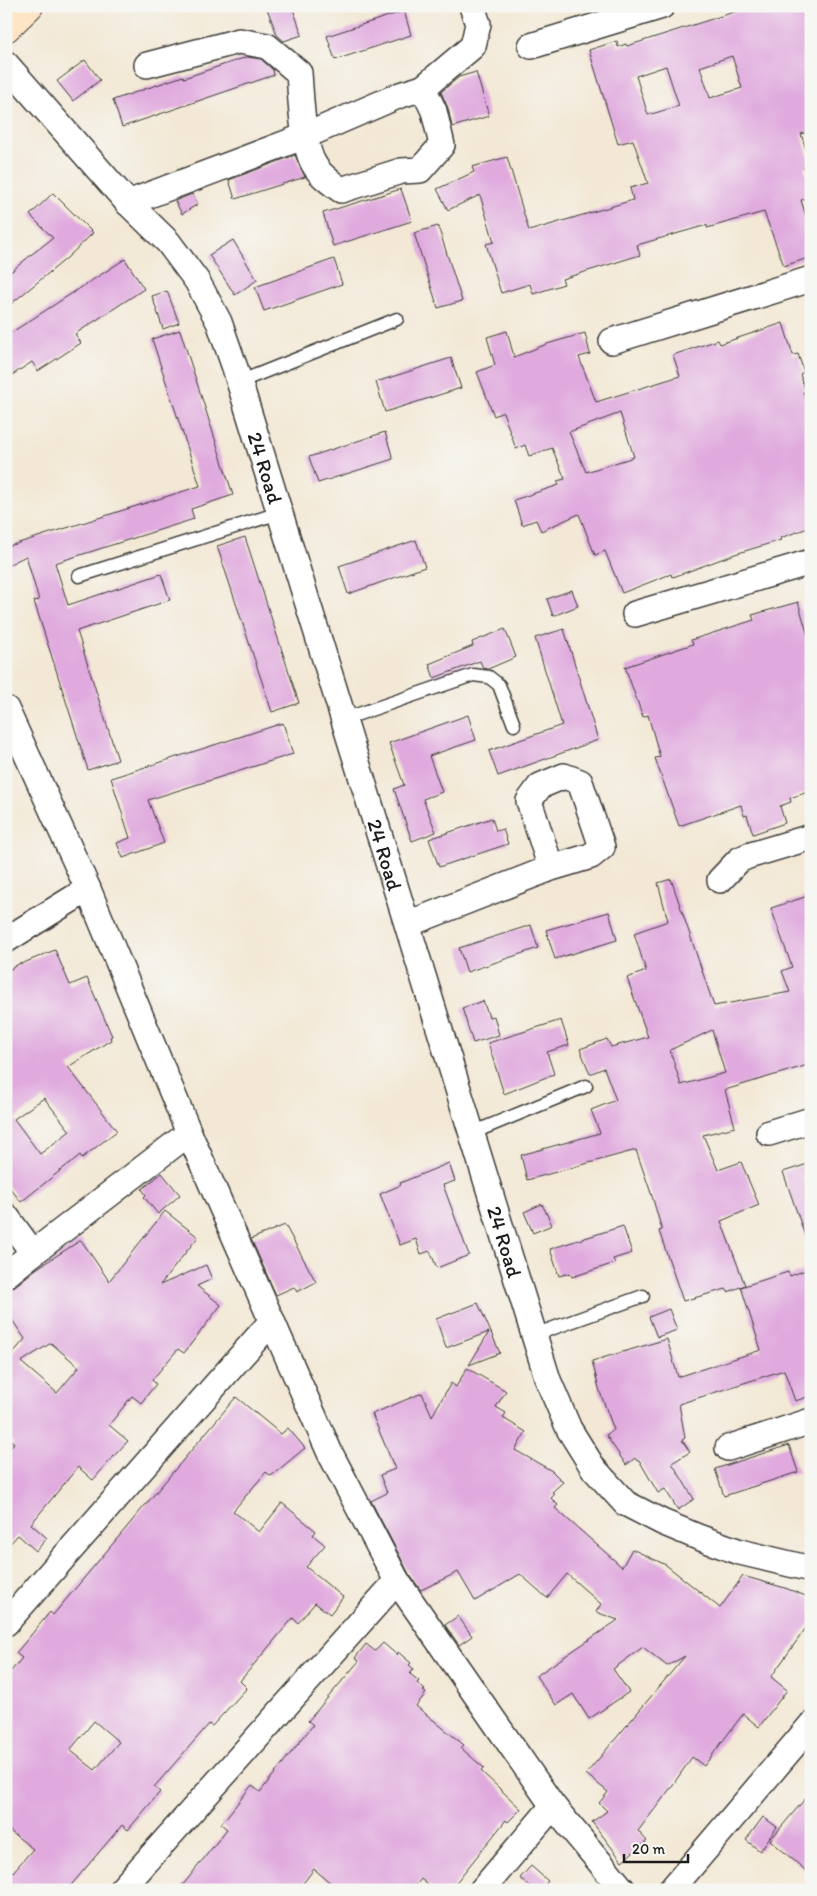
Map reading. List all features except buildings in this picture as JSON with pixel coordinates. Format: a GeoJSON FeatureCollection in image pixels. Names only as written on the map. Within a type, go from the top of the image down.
{"type":"FeatureCollection","features":[{"type":"Feature","properties":{"kind":"street"},"geometry":{"type":"LineString","coordinates":[[6,28],[29,6]]}},
{"type":"Feature","properties":{"kind":"street"},"geometry":{"type":"LineString","coordinates":[[128,203],[305,136],[400,95],[423,88],[473,46],[478,24],[472,6]]}},
{"type":"Feature","properties":{"kind":"street"},"geometry":{"type":"LineString","coordinates":[[531,46],[662,6]]}},
{"type":"Feature","properties":{"kind":"street"},"geometry":{"type":"LineString","coordinates":[[147,65],[239,41],[267,46],[299,73],[305,136],[314,165],[328,181],[341,190],[401,171],[420,170],[442,144],[434,111],[423,88]]}},
{"type":"Feature","properties":{"kind":"street","name":"24 Road"},"geometry":{"type":"LineString","coordinates":[[6,64],[128,203],[168,242],[197,281],[218,322],[408,924],[548,1380],[569,1429],[594,1469],[625,1503],[662,1522],[740,1552],[811,1569]]}},
{"type":"Feature","properties":{"kind":"street"},"geometry":{"type":"LineString","coordinates":[[612,341],[811,279]]}},
{"type":"Feature","properties":{"kind":"street"},"geometry":{"type":"LineString","coordinates":[[635,614],[811,562]]}},
{"type":"Feature","properties":{"kind":"street"},"geometry":{"type":"LineString","coordinates":[[6,709],[88,889],[189,1133],[330,1453],[397,1581],[553,1806],[623,1890]]}},
{"type":"Feature","properties":{"kind":"street"},"geometry":{"type":"LineString","coordinates":[[720,880],[739,860],[811,837]]}},
{"type":"Feature","properties":{"kind":"street"},"geometry":{"type":"LineString","coordinates":[[408,924],[551,868]]}},
{"type":"Feature","properties":{"kind":"street"},"geometry":{"type":"LineString","coordinates":[[6,940],[88,889]]}},
{"type":"Feature","properties":{"kind":"street"},"geometry":{"type":"LineString","coordinates":[[768,1133],[811,1120]]}},
{"type":"Feature","properties":{"kind":"street"},"geometry":{"type":"LineString","coordinates":[[6,1275],[189,1133]]}},
{"type":"Feature","properties":{"kind":"street"},"geometry":{"type":"LineString","coordinates":[[6,1216],[33,1254]]}},
{"type":"Feature","properties":{"kind":"street"},"geometry":{"type":"LineString","coordinates":[[6,1623],[272,1321]]}},
{"type":"Feature","properties":{"kind":"street"},"geometry":{"type":"LineString","coordinates":[[728,1448],[811,1421]]}},
{"type":"Feature","properties":{"kind":"street"},"geometry":{"type":"LineString","coordinates":[[121,1890],[397,1581]]}},
{"type":"Feature","properties":{"kind":"street"},"geometry":{"type":"LineString","coordinates":[[671,1890],[811,1725]]}},
{"type":"Feature","properties":{"kind":"street"},"geometry":{"type":"LineString","coordinates":[[482,1890],[553,1806]]}},
{"type":"Feature","properties":{"kind":"lane"},"geometry":{"type":"LineString","coordinates":[[238,382],[397,319]]}},
{"type":"Feature","properties":{"kind":"lane"},"geometry":{"type":"LineString","coordinates":[[79,576],[279,513]]}},
{"type":"Feature","properties":{"kind":"lane"},"geometry":{"type":"LineString","coordinates":[[344,719],[474,675],[489,677],[499,685],[514,725]]}},
{"type":"Feature","properties":{"kind":"lane"},"geometry":{"type":"LineString","coordinates":[[472,1133],[586,1086]]}},
{"type":"Feature","properties":{"kind":"lane"},"geometry":{"type":"LineString","coordinates":[[534,1335],[643,1296]]}}]}
